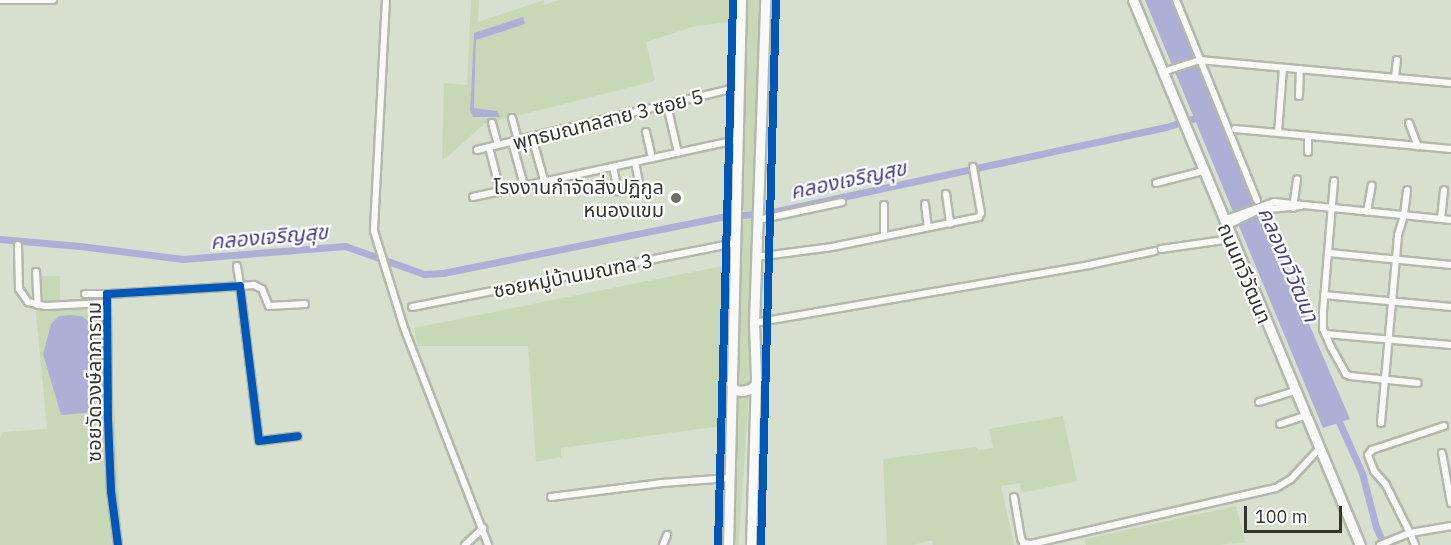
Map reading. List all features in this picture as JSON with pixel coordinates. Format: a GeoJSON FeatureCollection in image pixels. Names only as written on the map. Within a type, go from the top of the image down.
{"type":"FeatureCollection","features":[{"type":"Feature","properties":{"kind":"main road"},"geometry":{"type":"LineString","coordinates":[[728,545],[741,0]]}},
{"type":"Feature","properties":{"kind":"main road"},"geometry":{"type":"LineString","coordinates":[[751,545],[756,383],[754,323],[765,0]]}},
{"type":"Feature","properties":{"kind":"main road","name":"ถนนทวีวัฒนา"},"geometry":{"type":"LineString","coordinates":[[1133,0],[1360,545]]}},
{"type":"Feature","properties":{"kind":"main road"},"geometry":{"type":"LineString","coordinates":[[731,383],[734,390],[742,391],[751,389],[756,383]]}},
{"type":"Feature","properties":{"kind":"street"},"geometry":{"type":"LineString","coordinates":[[0,0],[53,0]]}},
{"type":"Feature","properties":{"kind":"street"},"geometry":{"type":"LineString","coordinates":[[386,0],[374,217],[380,252],[404,328],[488,545]]}},
{"type":"Feature","properties":{"kind":"street"},"geometry":{"type":"LineString","coordinates":[[1176,0],[1258,205]]}},
{"type":"Feature","properties":{"kind":"street"},"geometry":{"type":"LineString","coordinates":[[1163,72],[1174,66],[1199,60],[1451,83]]}},
{"type":"Feature","properties":{"kind":"street"},"geometry":{"type":"LineString","coordinates":[[1395,78],[1397,60]]}},
{"type":"Feature","properties":{"kind":"street"},"geometry":{"type":"LineString","coordinates":[[1278,133],[1283,68]]}},
{"type":"Feature","properties":{"kind":"street"},"geometry":{"type":"LineString","coordinates":[[1299,96],[1300,69]]}},
{"type":"Feature","properties":{"kind":"street","name":"พุทธมณฑลสาย 3 ซอย 5"},"geometry":{"type":"LineString","coordinates":[[477,150],[739,87]]}},
{"type":"Feature","properties":{"kind":"street"},"geometry":{"type":"LineString","coordinates":[[667,105],[678,153]]}},
{"type":"Feature","properties":{"kind":"street"},"geometry":{"type":"LineString","coordinates":[[512,118],[524,185]]}},
{"type":"Feature","properties":{"kind":"street"},"geometry":{"type":"LineString","coordinates":[[492,123],[498,145]]}},
{"type":"Feature","properties":{"kind":"street"},"geometry":{"type":"LineString","coordinates":[[1409,123],[1418,146]]}},
{"type":"Feature","properties":{"kind":"street"},"geometry":{"type":"LineString","coordinates":[[1235,129],[1451,149]]}},
{"type":"Feature","properties":{"kind":"street"},"geometry":{"type":"LineString","coordinates":[[646,132],[652,158]]}},
{"type":"Feature","properties":{"kind":"street"},"geometry":{"type":"LineString","coordinates":[[1308,136],[1308,152]]}},
{"type":"Feature","properties":{"kind":"street"},"geometry":{"type":"LineString","coordinates":[[532,137],[544,180]]}},
{"type":"Feature","properties":{"kind":"street"},"geometry":{"type":"LineString","coordinates":[[473,197],[737,140]]}},
{"type":"Feature","properties":{"kind":"street"},"geometry":{"type":"LineString","coordinates":[[489,147],[500,190]]}},
{"type":"Feature","properties":{"kind":"street"},"geometry":{"type":"LineString","coordinates":[[635,162],[640,187]]}},
{"type":"Feature","properties":{"kind":"street"},"geometry":{"type":"LineString","coordinates":[[613,167],[618,191]]}},
{"type":"Feature","properties":{"kind":"street"},"geometry":{"type":"LineString","coordinates":[[756,257],[794,254],[981,216],[973,170]]}},
{"type":"Feature","properties":{"kind":"street"},"geometry":{"type":"LineString","coordinates":[[1156,183],[1203,171]]}},
{"type":"Feature","properties":{"kind":"street"},"geometry":{"type":"LineString","coordinates":[[1294,206],[1297,179]]}},
{"type":"Feature","properties":{"kind":"street"},"geometry":{"type":"LineString","coordinates":[[1334,182],[1324,295],[1323,322],[1326,334],[1346,374],[1418,382]]}},
{"type":"Feature","properties":{"kind":"street"},"geometry":{"type":"LineString","coordinates":[[1367,212],[1372,185]]}},
{"type":"Feature","properties":{"kind":"street"},"geometry":{"type":"LineString","coordinates":[[1381,423],[1399,225],[1404,215],[1407,190]]}},
{"type":"Feature","properties":{"kind":"street"},"geometry":{"type":"LineString","coordinates":[[1441,219],[1444,190]]}},
{"type":"Feature","properties":{"kind":"street"},"geometry":{"type":"LineString","coordinates":[[946,194],[950,224]]}},
{"type":"Feature","properties":{"kind":"street"},"geometry":{"type":"LineString","coordinates":[[758,216],[842,202]]}},
{"type":"Feature","properties":{"kind":"street"},"geometry":{"type":"LineString","coordinates":[[1224,223],[1258,205],[1274,202],[1294,206],[1451,220]]}},
{"type":"Feature","properties":{"kind":"street"},"geometry":{"type":"LineString","coordinates":[[925,204],[928,227]]}},
{"type":"Feature","properties":{"kind":"street"},"geometry":{"type":"LineString","coordinates":[[884,205],[884,236]]}},
{"type":"Feature","properties":{"kind":"street"},"geometry":{"type":"LineString","coordinates":[[754,323],[1231,238]]}},
{"type":"Feature","properties":{"kind":"street","name":"ซอยหมู่บ้านมณฑล 3"},"geometry":{"type":"LineString","coordinates":[[412,307],[734,243]]}},
{"type":"Feature","properties":{"kind":"street"},"geometry":{"type":"LineString","coordinates":[[18,245],[19,289],[28,302],[38,305],[105,303]]}},
{"type":"Feature","properties":{"kind":"street"},"geometry":{"type":"LineString","coordinates":[[1329,253],[1451,265]]}},
{"type":"Feature","properties":{"kind":"street"},"geometry":{"type":"LineString","coordinates":[[237,266],[259,441],[297,436]]}},
{"type":"Feature","properties":{"kind":"street"},"geometry":{"type":"LineString","coordinates":[[36,272],[38,305]]}},
{"type":"Feature","properties":{"kind":"street"},"geometry":{"type":"LineString","coordinates":[[240,286],[254,285],[262,289],[269,306],[305,304]]}},
{"type":"Feature","properties":{"kind":"street","name":"ซอยวัดวงษ์ลาภาราม"},"geometry":{"type":"LineString","coordinates":[[118,545],[111,491],[105,303],[107,294],[240,286]]}},
{"type":"Feature","properties":{"kind":"street"},"geometry":{"type":"LineString","coordinates":[[85,294],[107,294]]}},
{"type":"Feature","properties":{"kind":"street"},"geometry":{"type":"LineString","coordinates":[[1324,295],[1451,307]]}},
{"type":"Feature","properties":{"kind":"street"},"geometry":{"type":"LineString","coordinates":[[1326,334],[1451,345]]}},
{"type":"Feature","properties":{"kind":"street"},"geometry":{"type":"LineString","coordinates":[[1259,402],[1294,391]]}},
{"type":"Feature","properties":{"kind":"street"},"geometry":{"type":"LineString","coordinates":[[1280,424],[1305,416]]}},
{"type":"Feature","properties":{"kind":"street"},"geometry":{"type":"LineString","coordinates":[[1415,545],[1386,485],[1374,471],[1369,452],[1444,426]]}},
{"type":"Feature","properties":{"kind":"street"},"geometry":{"type":"LineString","coordinates":[[1014,497],[1021,538],[1023,543],[1031,544],[1276,488],[1291,479],[1319,449]]}},
{"type":"Feature","properties":{"kind":"street"},"geometry":{"type":"LineString","coordinates":[[1442,453],[1451,503]]}},
{"type":"Feature","properties":{"kind":"street"},"geometry":{"type":"LineString","coordinates":[[551,497],[662,483],[730,478]]}},
{"type":"Feature","properties":{"kind":"street"},"geometry":{"type":"LineString","coordinates":[[1380,545],[1410,533],[1451,526]]}},
{"type":"Feature","properties":{"kind":"street"},"geometry":{"type":"LineString","coordinates":[[465,545],[483,528]]}},
{"type":"Feature","properties":{"kind":"street"},"geometry":{"type":"LineString","coordinates":[[663,545],[667,535]]}},
{"type":"Feature","properties":{"kind":"green space"},"geometry":{"type":"Polygon","coordinates":[[[471,0],[479,0],[478,22],[544,0],[544,5],[560,0],[729,0],[729,22],[696,26],[646,42],[655,81],[484,124],[442,159],[444,83],[467,85],[471,0]],[[523,18],[474,33],[470,110],[474,117],[489,118],[474,109],[476,40],[524,24],[523,18]]]}},
{"type":"Feature","properties":{"kind":"green space"},"geometry":{"type":"Polygon","coordinates":[[[748,0],[759,0],[754,212],[741,211],[748,0]]]}},
{"type":"Feature","properties":{"kind":"green space"},"geometry":{"type":"Polygon","coordinates":[[[755,219],[748,383],[741,388],[738,383],[742,220],[755,219]]]}},
{"type":"Feature","properties":{"kind":"green space"},"geometry":{"type":"Polygon","coordinates":[[[722,266],[721,426],[561,448],[561,457],[536,462],[528,346],[418,346],[414,328],[722,266]]]}},
{"type":"Feature","properties":{"kind":"green space"},"geometry":{"type":"Polygon","coordinates":[[[42,276],[60,276],[60,301],[42,301],[42,276]]]}},
{"type":"Feature","properties":{"kind":"green space"},"geometry":{"type":"Polygon","coordinates":[[[108,301],[122,545],[0,545],[0,438],[3,432],[47,429],[35,303],[108,301]],[[51,324],[43,354],[61,414],[91,399],[98,390],[92,378],[92,362],[100,352],[98,347],[51,324]]]}},
{"type":"Feature","properties":{"kind":"green space"},"geometry":{"type":"Polygon","coordinates":[[[736,394],[749,395],[738,545],[725,545],[736,394]]]}},
{"type":"Feature","properties":{"kind":"green space"},"geometry":{"type":"Polygon","coordinates":[[[1063,416],[1077,481],[1021,493],[1020,483],[1001,486],[1014,545],[933,545],[932,540],[914,545],[887,545],[883,459],[976,447],[978,450],[993,448],[989,429],[1063,416]]]}},
{"type":"Feature","properties":{"kind":"green space"},"geometry":{"type":"Polygon","coordinates":[[[1236,506],[1245,542],[1219,545],[1086,545],[1085,539],[1236,506]]]}},
{"type":"Feature","properties":{"kind":"water"},"geometry":{"type":"Polygon","coordinates":[[[1145,0],[1173,0],[1247,180],[1350,419],[1323,428],[1145,0]]]}},
{"type":"Feature","properties":{"kind":"water"},"geometry":{"type":"Polygon","coordinates":[[[523,17],[525,24],[476,40],[474,108],[497,111],[500,117],[473,117],[470,110],[474,33],[523,17]]]}},
{"type":"Feature","properties":{"kind":"water"},"geometry":{"type":"Polygon","coordinates":[[[59,316],[81,316],[90,322],[101,352],[92,362],[92,378],[98,390],[98,396],[91,399],[91,410],[85,413],[61,415],[43,354],[51,324],[59,316]]]}},
{"type":"Feature","properties":{"kind":"waterway","name":"คลองเจริญสุข"},"geometry":{"type":"LineString","coordinates":[[0,239],[183,259],[345,246],[424,274],[443,273],[721,217],[768,213],[1166,127],[1201,116]]}},
{"type":"Feature","properties":{"kind":"waterway","name":"คลองทวีวัฒนา"},"geometry":{"type":"LineString","coordinates":[[1336,415],[1362,473],[1376,527],[1384,545]]}},
{"type":"Feature","properties":{"kind":"cycle path"},"geometry":{"type":"LineString","coordinates":[[718,545],[733,0]]}},
{"type":"Feature","properties":{"kind":"cycle path"},"geometry":{"type":"LineString","coordinates":[[761,545],[776,0]]}},
{"type":"Feature","properties":{"kind":"cycle path"},"geometry":{"type":"LineString","coordinates":[[118,545],[111,491],[107,294],[240,286],[259,441],[298,436]]}},
{"type":"Feature","properties":{"kind":"place","name":"โรงงานกำจัดสิ่งปฏิกูล หนองแขม"},"geometry":{"type":"Point","coordinates":[676,198]}}]}
